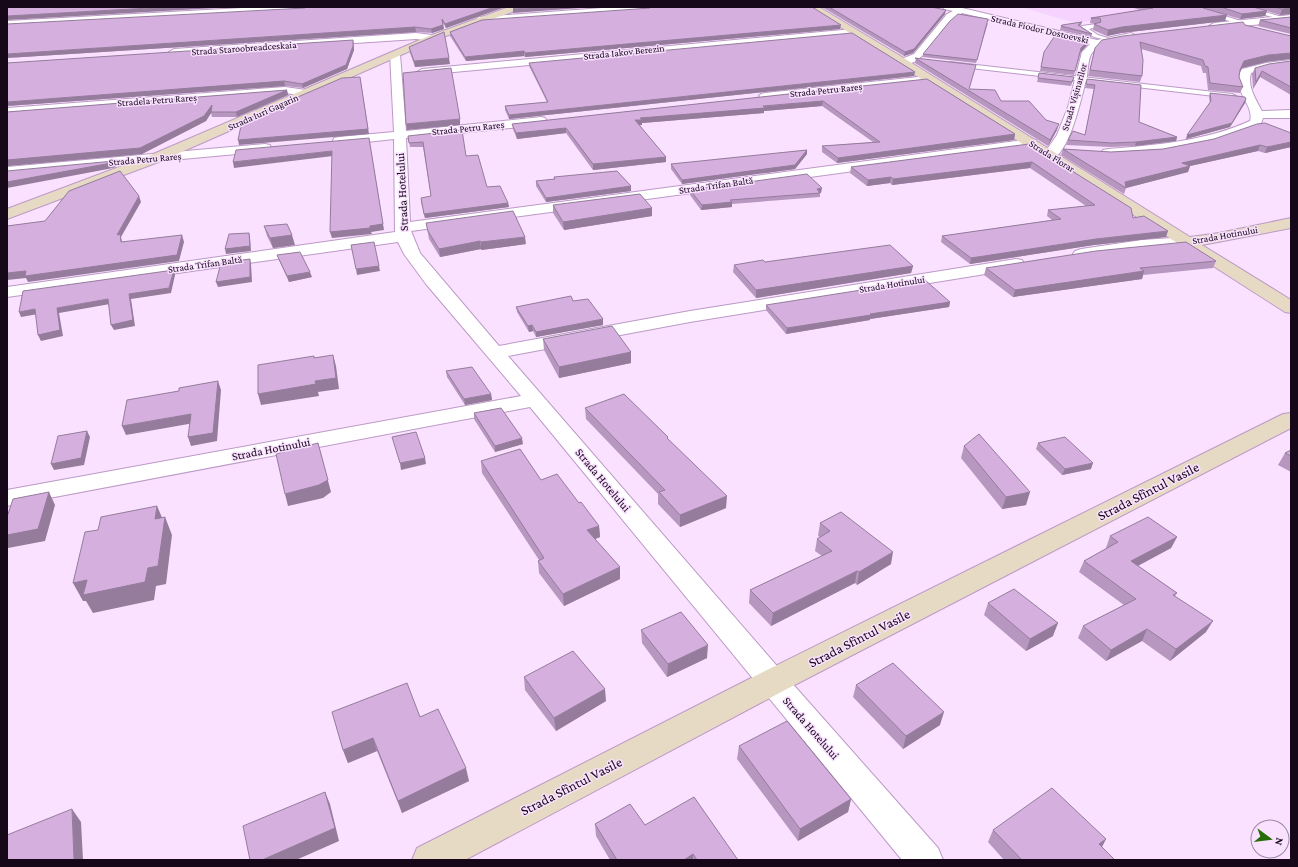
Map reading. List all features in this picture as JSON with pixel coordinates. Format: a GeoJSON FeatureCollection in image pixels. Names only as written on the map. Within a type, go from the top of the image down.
{"type":"FeatureCollection","features":[{"type":"Feature","properties":{"kind":"street"},"geometry":{"type":"LineString","coordinates":[[7,24],[306,7]]}},
{"type":"Feature","properties":{"kind":"street","name":"Strada Iuri Gagarin"},"geometry":{"type":"LineString","coordinates":[[7,214],[156,158],[306,93],[401,69],[432,38],[517,7]]}},
{"type":"Feature","properties":{"kind":"street"},"geometry":{"type":"LineString","coordinates":[[479,20],[650,7]]}},
{"type":"Feature","properties":{"kind":"street","name":"Strada Florar"},"geometry":{"type":"LineString","coordinates":[[812,7],[853,32],[907,61],[928,79],[1031,143],[1053,152],[1187,242],[1291,308]]}},
{"type":"Feature","properties":{"kind":"street","name":"Strada Fiodor Dostoevski"},"geometry":{"type":"LineString","coordinates":[[947,7],[1097,43]]}},
{"type":"Feature","properties":{"kind":"street"},"geometry":{"type":"LineString","coordinates":[[907,61],[918,56],[950,16],[960,11]]}},
{"type":"Feature","properties":{"kind":"street"},"geometry":{"type":"LineString","coordinates":[[1206,27],[1287,18]]}},
{"type":"Feature","properties":{"kind":"street"},"geometry":{"type":"LineString","coordinates":[[1239,23],[1263,31]]}},
{"type":"Feature","properties":{"kind":"street","name":"Strada Iakov Berezin"},"geometry":{"type":"LineString","coordinates":[[401,69],[853,32]]}},
{"type":"Feature","properties":{"kind":"street"},"geometry":{"type":"LineString","coordinates":[[1097,43],[1141,35]]}},
{"type":"Feature","properties":{"kind":"street","name":"Strada Staroobreadceskaia"},"geometry":{"type":"LineString","coordinates":[[162,53],[408,37],[432,38]]}},
{"type":"Feature","properties":{"kind":"street","name":"Strada Vișinarilor"},"geometry":{"type":"LineString","coordinates":[[1053,152],[1064,134],[1081,79],[1087,52],[1097,43]]}},
{"type":"Feature","properties":{"kind":"street"},"geometry":{"type":"LineString","coordinates":[[1095,152],[1132,151],[1210,139],[1244,129],[1256,123],[1258,114],[1249,98],[1244,76],[1246,71],[1266,66],[1291,63]]}},
{"type":"Feature","properties":{"kind":"street","name":"Strada Hotelului"},"geometry":{"type":"LineString","coordinates":[[401,69],[400,136],[403,232],[412,254],[432,280],[495,352],[772,682],[925,860]]}},
{"type":"Feature","properties":{"kind":"street","name":"Strada Petru Rareș"},"geometry":{"type":"LineString","coordinates":[[755,98],[928,79]]}},
{"type":"Feature","properties":{"kind":"street","name":"Stradela Petru Rareș"},"geometry":{"type":"LineString","coordinates":[[7,112],[285,90],[306,93]]}},
{"type":"Feature","properties":{"kind":"street"},"geometry":{"type":"LineString","coordinates":[[1258,114],[1291,114]]}},
{"type":"Feature","properties":{"kind":"street","name":"Strada Petru Rareș"},"geometry":{"type":"LineString","coordinates":[[329,142],[550,120]]}},
{"type":"Feature","properties":{"kind":"street","name":"Strada Trifan Baltă"},"geometry":{"type":"LineString","coordinates":[[7,292],[403,232],[1031,143]]}},
{"type":"Feature","properties":{"kind":"street","name":"Strada Petru Rareș"},"geometry":{"type":"LineString","coordinates":[[7,171],[274,147]]}},
{"type":"Feature","properties":{"kind":"street"},"geometry":{"type":"LineString","coordinates":[[1053,152],[1070,150]]}},
{"type":"Feature","properties":{"kind":"street","name":"Strada Hotinului"},"geometry":{"type":"LineString","coordinates":[[1063,257],[1142,245],[1219,238],[1291,223]]}},
{"type":"Feature","properties":{"kind":"street","name":"Strada Hotinului"},"geometry":{"type":"LineString","coordinates":[[495,352],[695,316],[1032,262]]}},
{"type":"Feature","properties":{"kind":"street","name":"Strada Hotinului"},"geometry":{"type":"LineString","coordinates":[[7,498],[535,400]]}},
{"type":"Feature","properties":{"kind":"street","name":"Strada Sfîntul Vasile"},"geometry":{"type":"LineString","coordinates":[[430,860],[772,682],[1291,419]]}},
{"type":"Feature","properties":{"kind":"lane"},"geometry":{"type":"LineString","coordinates":[[1240,7],[1287,18]]}},
{"type":"Feature","properties":{"kind":"lane"},"geometry":{"type":"LineString","coordinates":[[1204,11],[1239,23]]}},
{"type":"Feature","properties":{"kind":"lane"},"geometry":{"type":"LineString","coordinates":[[1096,26],[1082,28],[1096,36],[1109,40]]}},
{"type":"Feature","properties":{"kind":"lane"},"geometry":{"type":"LineString","coordinates":[[907,61],[921,60]]}},
{"type":"Feature","properties":{"kind":"lane"},"geometry":{"type":"LineString","coordinates":[[944,63],[1249,98]]}},
{"type":"Feature","properties":{"kind":"shaded area"},"geometry":{"type":"Polygon","coordinates":[[[1021,7],[1219,7],[1075,23],[1021,7]]]}},
{"type":"Feature","properties":{"kind":"building"},"geometry":{"type":"Polygon","coordinates":[[[7,7],[167,7],[7,16],[7,7]]]}},
{"type":"Feature","properties":{"kind":"building"},"geometry":{"type":"Polygon","coordinates":[[[306,7],[494,7],[445,24],[442,19],[443,25],[431,29],[415,27],[7,54],[7,24],[306,7]]]}},
{"type":"Feature","properties":{"kind":"building"},"geometry":{"type":"Polygon","coordinates":[[[519,7],[543,7],[513,9],[519,7]]]}},
{"type":"Feature","properties":{"kind":"building"},"geometry":{"type":"Polygon","coordinates":[[[651,7],[812,7],[841,25],[465,57],[450,32],[482,20],[651,7]]]}},
{"type":"Feature","properties":{"kind":"building"},"geometry":{"type":"Polygon","coordinates":[[[829,7],[931,7],[946,10],[914,49],[905,52],[829,7]]]}},
{"type":"Feature","properties":{"kind":"building"},"geometry":{"type":"Polygon","coordinates":[[[1150,7],[1203,7],[1227,15],[1122,27],[1108,30],[1094,24],[1101,22],[1100,18],[1091,18],[1153,8],[1150,7]]]}},
{"type":"Feature","properties":{"kind":"building"},"geometry":{"type":"Polygon","coordinates":[[[1221,7],[1253,7],[1267,11],[1242,14],[1221,7]]]}},
{"type":"Feature","properties":{"kind":"building"},"geometry":{"type":"Polygon","coordinates":[[[1274,7],[1291,7],[1291,8],[1282,9],[1274,7]]]}},
{"type":"Feature","properties":{"kind":"building"},"geometry":{"type":"Polygon","coordinates":[[[958,14],[988,19],[977,60],[923,54],[950,21],[958,14]]]}},
{"type":"Feature","properties":{"kind":"building"},"geometry":{"type":"Polygon","coordinates":[[[1291,17],[1291,28],[1260,20],[1291,17]]]}},
{"type":"Feature","properties":{"kind":"building"},"geometry":{"type":"Polygon","coordinates":[[[1082,22],[1078,25],[1092,34],[1061,26],[1062,25],[1082,22]]]}},
{"type":"Feature","properties":{"kind":"building"},"geometry":{"type":"Polygon","coordinates":[[[1243,22],[1245,25],[1291,36],[1291,53],[1268,55],[1244,61],[1239,77],[1243,87],[1210,83],[1208,67],[1205,66],[1203,60],[1140,42],[1143,60],[1142,76],[1090,70],[1095,48],[1102,40],[1123,36],[1243,22]]]}},
{"type":"Feature","properties":{"kind":"building"},"geometry":{"type":"Polygon","coordinates":[[[444,32],[449,58],[414,61],[409,47],[444,32]]]}},
{"type":"Feature","properties":{"kind":"building"},"geometry":{"type":"Polygon","coordinates":[[[852,33],[915,72],[509,115],[505,106],[548,102],[529,63],[852,33]]]}},
{"type":"Feature","properties":{"kind":"building"},"geometry":{"type":"Polygon","coordinates":[[[1056,34],[1088,41],[1081,48],[1075,71],[1041,67],[1044,52],[1056,34]]]}},
{"type":"Feature","properties":{"kind":"building"},"geometry":{"type":"Polygon","coordinates":[[[353,40],[353,46],[346,65],[302,84],[284,81],[7,102],[7,63],[353,40]]]}},
{"type":"Feature","properties":{"kind":"building"},"geometry":{"type":"Polygon","coordinates":[[[915,58],[976,65],[969,89],[995,90],[1001,101],[1029,101],[1046,120],[1059,124],[1050,140],[915,58]]]}},
{"type":"Feature","properties":{"kind":"building"},"geometry":{"type":"Polygon","coordinates":[[[1291,61],[1291,87],[1262,71],[1256,82],[1255,68],[1269,64],[1291,61]]]}},
{"type":"Feature","properties":{"kind":"building"},"geometry":{"type":"Polygon","coordinates":[[[451,68],[460,119],[406,124],[403,73],[451,68]]]}},
{"type":"Feature","properties":{"kind":"building"},"geometry":{"type":"Polygon","coordinates":[[[1039,73],[1074,77],[1072,82],[1038,78],[1039,73]]]}},
{"type":"Feature","properties":{"kind":"building"},"geometry":{"type":"Polygon","coordinates":[[[360,77],[368,129],[238,140],[242,121],[342,78],[360,77]]]}},
{"type":"Feature","properties":{"kind":"building"},"geometry":{"type":"Polygon","coordinates":[[[927,79],[1015,134],[838,158],[822,146],[880,142],[823,101],[763,106],[765,108],[640,118],[642,120],[635,120],[666,157],[593,164],[566,128],[516,133],[512,124],[927,79]]]}},
{"type":"Feature","properties":{"kind":"building"},"geometry":{"type":"Polygon","coordinates":[[[1087,79],[1141,85],[1139,122],[1177,137],[1136,142],[1112,143],[1068,140],[1073,131],[1085,135],[1095,85],[1086,84],[1087,79]]]}},
{"type":"Feature","properties":{"kind":"building"},"geometry":{"type":"Polygon","coordinates":[[[287,90],[236,112],[211,112],[212,105],[204,116],[140,148],[7,160],[7,112],[287,90]]]}},
{"type":"Feature","properties":{"kind":"building"},"geometry":{"type":"Polygon","coordinates":[[[1210,93],[1245,97],[1246,99],[1232,123],[1187,135],[1211,101],[1210,93]]]}},
{"type":"Feature","properties":{"kind":"building"},"geometry":{"type":"Polygon","coordinates":[[[1265,123],[1291,133],[1291,142],[1267,147],[1260,145],[1182,163],[1190,166],[1125,182],[1126,188],[1063,149],[1111,152],[1163,149],[1214,139],[1257,124],[1265,123]]]}},
{"type":"Feature","properties":{"kind":"building"},"geometry":{"type":"Polygon","coordinates":[[[462,130],[466,156],[478,155],[487,187],[500,186],[508,203],[424,214],[421,198],[431,196],[423,142],[409,143],[408,136],[462,130]]]}},
{"type":"Feature","properties":{"kind":"building"},"geometry":{"type":"Polygon","coordinates":[[[369,138],[383,224],[370,226],[370,228],[330,232],[332,151],[233,162],[236,150],[369,138]]]}},
{"type":"Feature","properties":{"kind":"building"},"geometry":{"type":"Polygon","coordinates":[[[1029,144],[1131,208],[1133,218],[1144,216],[1168,231],[1096,239],[971,258],[942,236],[1061,219],[1048,210],[1095,205],[1032,162],[893,179],[891,177],[868,180],[851,167],[1029,144]]]}},
{"type":"Feature","properties":{"kind":"building"},"geometry":{"type":"Polygon","coordinates":[[[807,150],[795,165],[682,180],[671,164],[807,150]]]}},
{"type":"Feature","properties":{"kind":"building"},"geometry":{"type":"Polygon","coordinates":[[[114,161],[106,164],[7,182],[7,171],[114,161]]]}},
{"type":"Feature","properties":{"kind":"building"},"geometry":{"type":"Polygon","coordinates":[[[120,171],[139,196],[117,235],[120,234],[121,242],[182,235],[177,255],[25,276],[26,271],[7,273],[7,226],[45,221],[69,191],[120,171]]]}},
{"type":"Feature","properties":{"kind":"building"},"geometry":{"type":"Polygon","coordinates":[[[617,171],[631,186],[546,198],[536,181],[555,179],[554,177],[617,171]]]}},
{"type":"Feature","properties":{"kind":"building"},"geometry":{"type":"Polygon","coordinates":[[[807,174],[822,188],[817,189],[820,193],[730,200],[732,202],[702,205],[690,190],[807,174]]]}},
{"type":"Feature","properties":{"kind":"building"},"geometry":{"type":"Polygon","coordinates":[[[640,194],[652,208],[563,222],[553,205],[640,194]]]}},
{"type":"Feature","properties":{"kind":"building"},"geometry":{"type":"Polygon","coordinates":[[[513,211],[525,237],[480,241],[439,249],[428,231],[426,223],[513,211]]]}},
{"type":"Feature","properties":{"kind":"building"},"geometry":{"type":"Polygon","coordinates":[[[287,224],[292,235],[270,238],[264,226],[287,224]]]}},
{"type":"Feature","properties":{"kind":"building"},"geometry":{"type":"Polygon","coordinates":[[[249,233],[250,246],[225,249],[229,234],[249,233]]]}},
{"type":"Feature","properties":{"kind":"building"},"geometry":{"type":"Polygon","coordinates":[[[374,242],[379,266],[356,269],[351,245],[374,242]]]}},
{"type":"Feature","properties":{"kind":"building"},"geometry":{"type":"Polygon","coordinates":[[[1186,242],[1216,261],[1140,268],[1144,271],[1015,290],[986,268],[1096,251],[1186,242]]]}},
{"type":"Feature","properties":{"kind":"building"},"geometry":{"type":"Polygon","coordinates":[[[890,245],[913,266],[756,290],[734,265],[763,260],[765,262],[890,245]]]}},
{"type":"Feature","properties":{"kind":"building"},"geometry":{"type":"Polygon","coordinates":[[[300,252],[310,272],[287,276],[277,255],[300,252]]]}},
{"type":"Feature","properties":{"kind":"building"},"geometry":{"type":"Polygon","coordinates":[[[250,259],[250,277],[216,282],[221,263],[250,259]]]}},
{"type":"Feature","properties":{"kind":"building"},"geometry":{"type":"Polygon","coordinates":[[[174,270],[169,288],[129,294],[133,320],[111,325],[108,299],[57,308],[60,330],[38,335],[35,309],[19,312],[23,291],[174,270]]]}},
{"type":"Feature","properties":{"kind":"building"},"geometry":{"type":"Polygon","coordinates":[[[925,280],[950,302],[787,328],[766,305],[925,280]]]}},
{"type":"Feature","properties":{"kind":"building"},"geometry":{"type":"Polygon","coordinates":[[[571,296],[573,301],[588,299],[603,319],[536,332],[532,325],[528,326],[516,307],[571,296]]]}},
{"type":"Feature","properties":{"kind":"building"},"geometry":{"type":"Polygon","coordinates":[[[612,326],[631,352],[559,367],[543,339],[612,326]]]}},
{"type":"Feature","properties":{"kind":"building"},"geometry":{"type":"Polygon","coordinates":[[[333,355],[336,378],[315,381],[316,384],[258,394],[258,365],[314,356],[314,358],[333,355]]]}},
{"type":"Feature","properties":{"kind":"building"},"geometry":{"type":"Polygon","coordinates":[[[472,367],[491,394],[464,399],[446,371],[472,367]]]}},
{"type":"Feature","properties":{"kind":"building"},"geometry":{"type":"Polygon","coordinates":[[[218,381],[213,433],[188,437],[191,414],[122,426],[127,400],[179,391],[179,388],[218,381]]]}},
{"type":"Feature","properties":{"kind":"building"},"geometry":{"type":"Polygon","coordinates":[[[624,394],[727,496],[680,515],[659,492],[665,490],[585,408],[624,394]]]}},
{"type":"Feature","properties":{"kind":"building"},"geometry":{"type":"Polygon","coordinates":[[[501,408],[522,438],[495,446],[474,413],[501,408]]]}},
{"type":"Feature","properties":{"kind":"building"},"geometry":{"type":"Polygon","coordinates":[[[87,431],[81,458],[51,464],[58,436],[87,431]]]}},
{"type":"Feature","properties":{"kind":"building"},"geometry":{"type":"Polygon","coordinates":[[[416,432],[425,458],[400,463],[392,437],[416,432]]]}},
{"type":"Feature","properties":{"kind":"building"},"geometry":{"type":"Polygon","coordinates":[[[979,434],[1030,492],[1006,497],[964,446],[979,434]]]}},
{"type":"Feature","properties":{"kind":"building"},"geometry":{"type":"Polygon","coordinates":[[[1065,437],[1093,463],[1065,469],[1038,443],[1065,437]]]}},
{"type":"Feature","properties":{"kind":"building"},"geometry":{"type":"Polygon","coordinates":[[[318,443],[328,480],[319,485],[285,494],[276,454],[318,443]]]}},
{"type":"Feature","properties":{"kind":"building"},"geometry":{"type":"Polygon","coordinates":[[[520,449],[541,480],[557,474],[579,503],[581,502],[599,526],[587,530],[620,567],[563,594],[538,561],[544,558],[481,461],[520,449]]]}},
{"type":"Feature","properties":{"kind":"building"},"geometry":{"type":"Polygon","coordinates":[[[1291,450],[1291,456],[1285,453],[1291,450]]]}},
{"type":"Feature","properties":{"kind":"building"},"geometry":{"type":"Polygon","coordinates":[[[49,492],[38,529],[7,535],[7,517],[13,499],[49,492]]]}},
{"type":"Feature","properties":{"kind":"building"},"geometry":{"type":"Polygon","coordinates":[[[157,506],[155,519],[165,517],[158,566],[148,568],[145,582],[83,595],[87,580],[73,583],[85,532],[98,530],[101,517],[157,506]]]}},
{"type":"Feature","properties":{"kind":"building"},"geometry":{"type":"Polygon","coordinates":[[[841,512],[893,552],[859,572],[857,571],[773,613],[750,590],[832,551],[817,539],[830,531],[820,523],[841,512]]]}},
{"type":"Feature","properties":{"kind":"building"},"geometry":{"type":"Polygon","coordinates":[[[1148,517],[1177,537],[1131,561],[1177,593],[1173,595],[1213,621],[1176,649],[1147,629],[1111,650],[1083,626],[1136,599],[1084,561],[1118,542],[1110,536],[1148,517]]]}},
{"type":"Feature","properties":{"kind":"building"},"geometry":{"type":"Polygon","coordinates":[[[1014,589],[1058,623],[1030,639],[988,603],[1014,589]]]}},
{"type":"Feature","properties":{"kind":"building"},"geometry":{"type":"Polygon","coordinates":[[[681,612],[708,645],[668,664],[641,630],[681,612]]]}},
{"type":"Feature","properties":{"kind":"building"},"geometry":{"type":"Polygon","coordinates":[[[573,651],[605,689],[554,718],[524,677],[573,651]]]}},
{"type":"Feature","properties":{"kind":"building"},"geometry":{"type":"Polygon","coordinates":[[[893,663],[944,712],[906,736],[856,685],[893,663]]]}},
{"type":"Feature","properties":{"kind":"building"},"geometry":{"type":"Polygon","coordinates":[[[407,683],[420,717],[438,709],[466,768],[398,801],[373,738],[343,750],[332,712],[407,683]]]}},
{"type":"Feature","properties":{"kind":"building"},"geometry":{"type":"Polygon","coordinates":[[[787,721],[851,799],[800,829],[739,746],[787,721]]]}},
{"type":"Feature","properties":{"kind":"building"},"geometry":{"type":"Polygon","coordinates":[[[1052,788],[1106,839],[1099,844],[1115,860],[1022,860],[993,830],[1052,788]]]}},
{"type":"Feature","properties":{"kind":"building"},"geometry":{"type":"Polygon","coordinates":[[[325,792],[335,828],[262,860],[250,860],[243,826],[325,792]]]}},
{"type":"Feature","properties":{"kind":"building"},"geometry":{"type":"Polygon","coordinates":[[[694,797],[738,860],[697,860],[693,854],[684,860],[617,860],[595,824],[630,804],[645,825],[694,797]]]}},
{"type":"Feature","properties":{"kind":"building"},"geometry":{"type":"Polygon","coordinates":[[[72,809],[74,860],[7,860],[7,835],[72,809]]]}}]}
